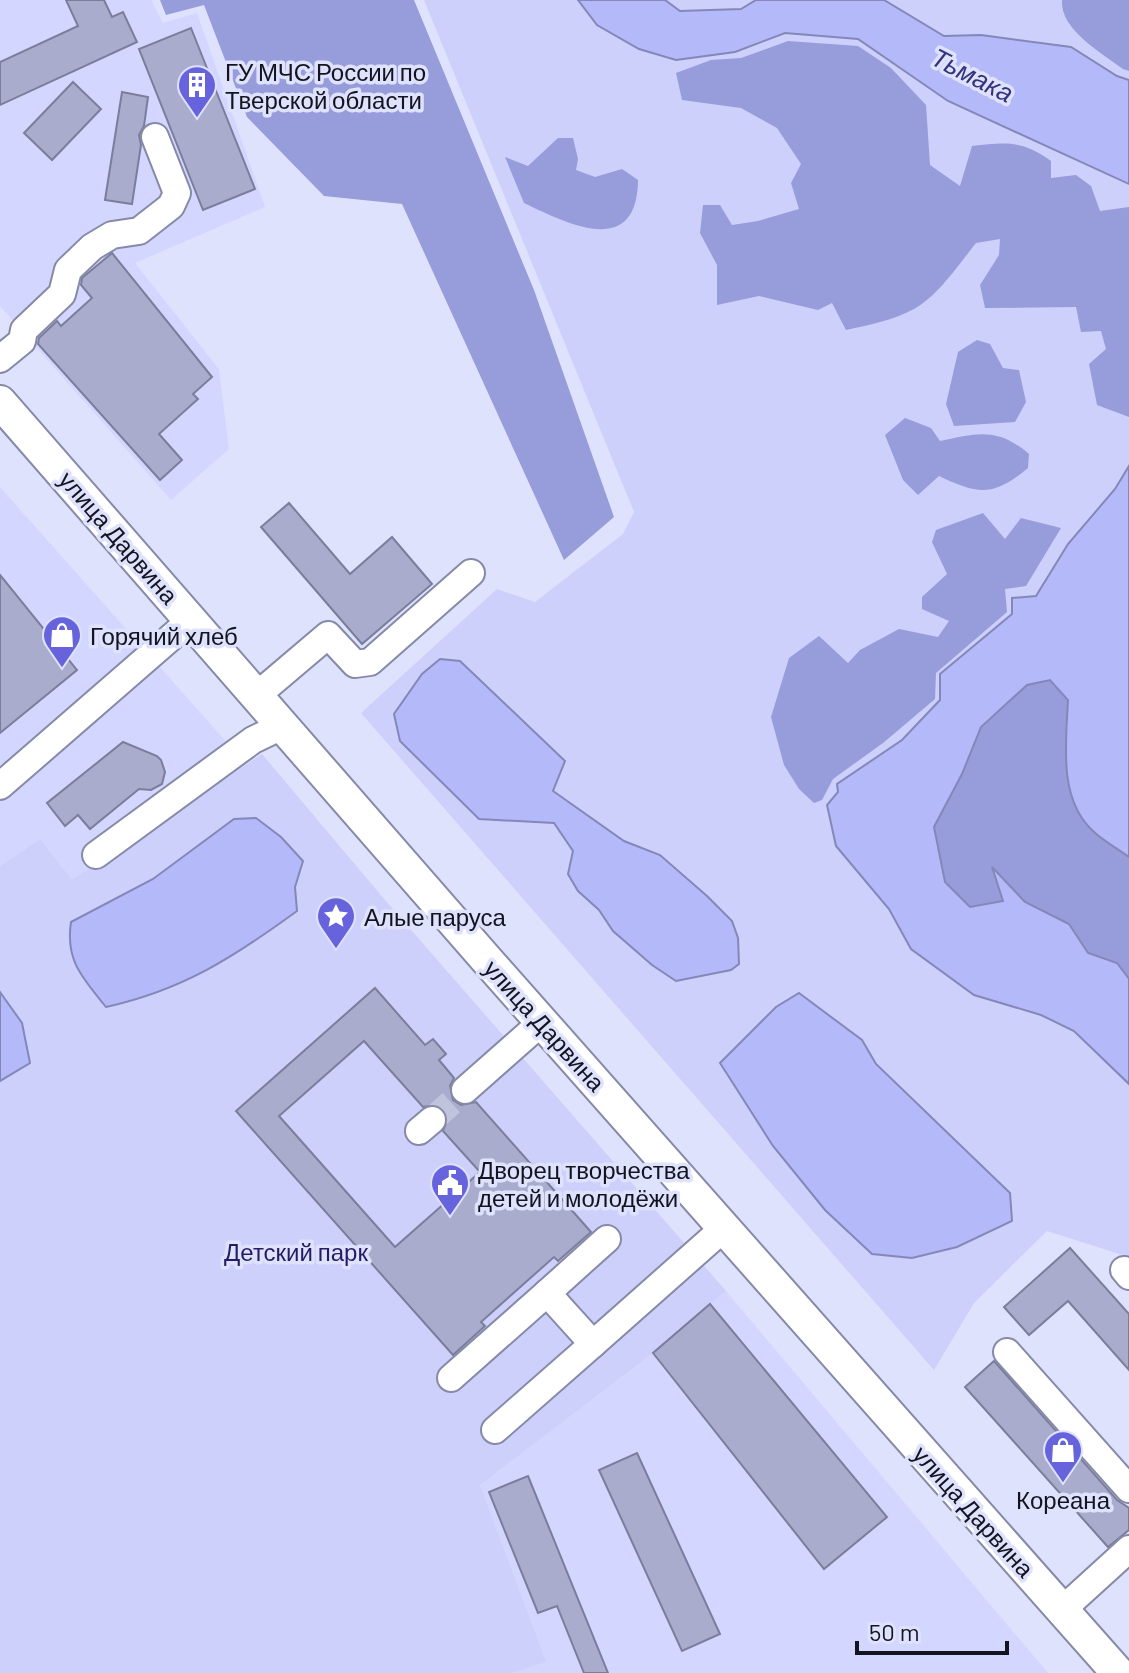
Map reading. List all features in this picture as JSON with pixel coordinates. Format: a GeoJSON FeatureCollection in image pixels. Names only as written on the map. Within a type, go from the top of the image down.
{"type":"FeatureCollection","features":[{"type":"Feature","properties":{"kind":"main road","name":"улица Дарвина"},"geometry":{"type":"LineString","coordinates":[[0,402],[542,1022],[1118,1673]]}},
{"type":"Feature","properties":{"kind":"main road","name":"улица Дарвина"},"geometry":{"type":"LineString","coordinates":[[1062,1610],[1129,1660]]}},
{"type":"Feature","properties":{"kind":"lane"},"geometry":{"type":"LineString","coordinates":[[0,359],[22,341],[24,330],[62,294],[68,270],[92,247],[112,235],[139,231],[171,206],[177,193],[155,137]]}},
{"type":"Feature","properties":{"kind":"lane"},"geometry":{"type":"LineString","coordinates":[[256,696],[328,635],[355,664],[370,662],[471,573]]}},
{"type":"Feature","properties":{"kind":"lane"},"geometry":{"type":"LineString","coordinates":[[0,786],[191,620]]}},
{"type":"Feature","properties":{"kind":"lane"},"geometry":{"type":"LineString","coordinates":[[96,855],[253,740],[282,726]]}},
{"type":"Feature","properties":{"kind":"lane"},"geometry":{"type":"LineString","coordinates":[[465,1090],[542,1022]]}},
{"type":"Feature","properties":{"kind":"lane"},"geometry":{"type":"LineString","coordinates":[[495,1430],[724,1228]]}},
{"type":"Feature","properties":{"kind":"lane"},"geometry":{"type":"LineString","coordinates":[[451,1378],[607,1239]]}},
{"type":"Feature","properties":{"kind":"lane"},"geometry":{"type":"LineString","coordinates":[[547,1293],[593,1344]]}},
{"type":"Feature","properties":{"kind":"lane"},"geometry":{"type":"LineString","coordinates":[[1007,1352],[1129,1489]]}},
{"type":"Feature","properties":{"kind":"lane"},"geometry":{"type":"LineString","coordinates":[[1062,1610],[1129,1549]]}},
{"type":"Feature","properties":{"kind":"shaded area"},"geometry":{"type":"Polygon","coordinates":[[[0,0],[151,0],[163,23],[197,13],[265,207],[135,263],[219,369],[229,449],[171,500],[0,306],[0,0]]]}},
{"type":"Feature","properties":{"kind":"shaded area"},"geometry":{"type":"Polygon","coordinates":[[[160,0],[414,0],[534,290],[614,517],[564,560],[402,204],[324,196],[247,117],[204,5],[166,15],[160,0]]]}},
{"type":"Feature","properties":{"kind":"shaded area"},"geometry":{"type":"Polygon","coordinates":[[[1062,0],[1129,0],[1129,71],[1075,31],[1063,11],[1062,0]]]}},
{"type":"Feature","properties":{"kind":"shaded area"},"geometry":{"type":"Polygon","coordinates":[[[788,41],[858,46],[891,68],[926,105],[930,165],[960,186],[972,146],[1013,144],[1031,149],[1051,161],[1051,178],[1076,175],[1091,186],[1100,211],[1129,207],[1129,417],[1097,405],[1089,364],[1106,349],[1101,331],[1081,332],[1076,307],[985,308],[980,285],[999,255],[1000,239],[976,243],[940,288],[914,309],[864,326],[846,330],[832,303],[818,310],[759,296],[717,305],[717,265],[700,233],[703,205],[720,205],[732,225],[799,209],[791,183],[801,164],[777,128],[741,108],[682,100],[676,73],[711,60],[741,58],[788,41]]]}},
{"type":"Feature","properties":{"kind":"shaded area"},"geometry":{"type":"Polygon","coordinates":[[[558,138],[573,138],[578,159],[576,170],[595,177],[622,169],[638,180],[635,205],[626,220],[613,228],[578,226],[524,203],[505,157],[528,166],[558,138]]]}},
{"type":"Feature","properties":{"kind":"shaded area"},"geometry":{"type":"Polygon","coordinates":[[[977,340],[990,344],[1003,368],[1019,370],[1026,402],[1015,422],[954,426],[946,404],[958,352],[977,340]]]}},
{"type":"Feature","properties":{"kind":"shaded area"},"geometry":{"type":"Polygon","coordinates":[[[905,418],[931,428],[940,441],[976,434],[1007,439],[1029,454],[1028,468],[1005,484],[985,490],[965,487],[939,476],[918,495],[903,480],[885,435],[905,418]]]}},
{"type":"Feature","properties":{"kind":"shaded area"},"geometry":{"type":"Polygon","coordinates":[[[0,487],[246,764],[71,881],[40,839],[0,866],[0,487]]]}},
{"type":"Feature","properties":{"kind":"shaded area"},"geometry":{"type":"Polygon","coordinates":[[[983,513],[1005,539],[1021,518],[1061,528],[1026,586],[1005,589],[1007,612],[936,673],[935,699],[883,743],[833,779],[822,800],[814,803],[799,789],[784,765],[771,717],[789,658],[819,636],[848,663],[860,650],[899,629],[938,637],[949,621],[922,609],[922,597],[947,574],[932,542],[936,530],[983,513]]]}},
{"type":"Feature","properties":{"kind":"shaded area"},"geometry":{"type":"Polygon","coordinates":[[[1050,680],[1068,700],[1067,770],[1074,803],[1093,831],[1129,857],[1129,979],[1117,963],[1088,953],[1069,924],[1025,902],[993,869],[1003,901],[970,907],[945,882],[934,827],[962,774],[981,727],[1027,685],[1050,680]]]}},
{"type":"Feature","properties":{"kind":"shaded area"},"geometry":{"type":"Polygon","coordinates":[[[726,1291],[1048,1673],[512,1673],[545,1662],[480,1485],[653,1353],[726,1291]]]}},
{"type":"Feature","properties":{"kind":"green space"},"geometry":{"type":"Polygon","coordinates":[[[424,0],[578,0],[597,25],[639,49],[735,52],[785,33],[858,39],[948,101],[1129,184],[1129,466],[1115,489],[1068,544],[1036,596],[941,674],[941,700],[902,740],[838,784],[836,846],[889,909],[911,949],[974,995],[1041,1015],[1074,1031],[1129,1084],[1129,1257],[1047,1231],[974,1303],[934,1370],[361,713],[497,589],[535,602],[623,534],[634,512],[424,0]]]}},
{"type":"Feature","properties":{"kind":"green space"},"geometry":{"type":"Polygon","coordinates":[[[665,0],[756,0],[742,9],[680,11],[665,0]]]}},
{"type":"Feature","properties":{"kind":"green space"},"geometry":{"type":"Polygon","coordinates":[[[885,0],[1129,0],[1129,80],[981,35],[944,37],[885,0]]]}},
{"type":"Feature","properties":{"kind":"green space","name":"Детский парк"},"geometry":{"type":"Polygon","coordinates":[[[262,754],[726,1291],[653,1353],[480,1485],[546,1662],[512,1673],[0,1673],[0,866],[40,839],[72,880],[262,754]]]}},
{"type":"Feature","properties":{"kind":"water","name":"Тьмака"},"geometry":{"type":"Polygon","coordinates":[[[578,0],[665,0],[680,11],[741,9],[756,0],[884,0],[944,36],[981,35],[1071,47],[1117,76],[1129,80],[1129,184],[948,101],[858,39],[785,33],[735,52],[676,60],[639,49],[597,25],[578,0]]]}},
{"type":"Feature","properties":{"kind":"water"},"geometry":{"type":"Polygon","coordinates":[[[1129,466],[1129,857],[1093,831],[1074,803],[1067,770],[1068,700],[1050,680],[1027,685],[981,727],[962,774],[934,827],[945,882],[970,907],[1003,901],[992,867],[1025,902],[1069,924],[1088,953],[1117,963],[1129,979],[1129,1084],[1074,1031],[1041,1015],[974,995],[911,949],[889,909],[836,846],[827,805],[838,792],[837,784],[902,740],[940,700],[940,674],[1012,614],[1012,598],[1036,596],[1068,544],[1115,489],[1129,466]]]}},
{"type":"Feature","properties":{"kind":"water"},"geometry":{"type":"Polygon","coordinates":[[[440,659],[460,661],[565,761],[553,791],[624,841],[660,855],[732,921],[738,938],[739,964],[731,970],[676,981],[613,931],[599,910],[578,891],[568,874],[573,851],[554,823],[479,819],[400,741],[394,714],[422,674],[440,659]]]}},
{"type":"Feature","properties":{"kind":"water"},"geometry":{"type":"Polygon","coordinates":[[[256,818],[281,837],[303,861],[295,887],[297,911],[207,970],[159,991],[106,1007],[83,978],[73,958],[71,922],[153,879],[234,819],[256,818]]]}},
{"type":"Feature","properties":{"kind":"water"},"geometry":{"type":"Polygon","coordinates":[[[0,992],[22,1023],[30,1063],[0,1081],[0,992]]]}},
{"type":"Feature","properties":{"kind":"water"},"geometry":{"type":"Polygon","coordinates":[[[799,993],[862,1040],[876,1064],[1010,1193],[1012,1221],[957,1247],[912,1258],[872,1254],[825,1210],[773,1146],[720,1063],[776,1007],[799,993]]]}},
{"type":"Feature","properties":{"kind":"building"},"geometry":{"type":"Polygon","coordinates":[[[66,0],[104,0],[112,17],[123,12],[137,42],[0,105],[0,62],[78,26],[66,0]]]}},
{"type":"Feature","properties":{"kind":"building","name":"ГУ МЧС России по Тверской области"},"geometry":{"type":"Polygon","coordinates":[[[191,28],[255,189],[203,210],[139,49],[191,28]]]}},
{"type":"Feature","properties":{"kind":"building"},"geometry":{"type":"Polygon","coordinates":[[[73,82],[101,109],[52,160],[24,133],[73,82]]]}},
{"type":"Feature","properties":{"kind":"building"},"geometry":{"type":"Polygon","coordinates":[[[122,92],[148,97],[144,126],[139,135],[141,145],[132,204],[105,200],[122,92]]]}},
{"type":"Feature","properties":{"kind":"building"},"geometry":{"type":"Polygon","coordinates":[[[112,253],[212,377],[193,394],[198,399],[159,434],[182,460],[160,480],[38,344],[39,338],[57,321],[61,326],[92,298],[81,285],[82,278],[112,253]]]}},
{"type":"Feature","properties":{"kind":"building"},"geometry":{"type":"Polygon","coordinates":[[[289,503],[350,574],[392,537],[432,584],[362,644],[261,527],[289,503]]]}},
{"type":"Feature","properties":{"kind":"building"},"geometry":{"type":"Polygon","coordinates":[[[0,575],[77,670],[0,733],[0,575]]]}},
{"type":"Feature","properties":{"kind":"building"},"geometry":{"type":"Polygon","coordinates":[[[123,742],[161,760],[165,772],[162,784],[151,790],[139,789],[90,829],[78,815],[65,826],[47,803],[123,742]]]}},
{"type":"Feature","properties":{"kind":"building"},"geometry":{"type":"Polygon","coordinates":[[[375,988],[425,1045],[433,1039],[446,1054],[439,1060],[454,1078],[450,1086],[453,1100],[461,1105],[476,1102],[591,1232],[558,1261],[554,1257],[481,1322],[485,1326],[453,1355],[236,1111],[375,988]],[[364,1041],[279,1116],[395,1247],[480,1172],[443,1131],[448,1118],[444,1109],[437,1105],[423,1107],[364,1041]]]}},
{"type":"Feature","properties":{"kind":"building"},"geometry":{"type":"Polygon","coordinates":[[[1070,1248],[1129,1314],[1129,1370],[1068,1301],[1029,1335],[1004,1307],[1070,1248]]]}},
{"type":"Feature","properties":{"kind":"building"},"geometry":{"type":"Polygon","coordinates":[[[710,1304],[887,1517],[824,1569],[653,1353],[710,1304]]]}},
{"type":"Feature","properties":{"kind":"building"},"geometry":{"type":"Polygon","coordinates":[[[994,1361],[1117,1500],[1129,1508],[1129,1530],[1108,1547],[965,1387],[994,1361]]]}},
{"type":"Feature","properties":{"kind":"building"},"geometry":{"type":"Polygon","coordinates":[[[637,1453],[720,1634],[682,1651],[599,1470],[637,1453]]]}},
{"type":"Feature","properties":{"kind":"building"},"geometry":{"type":"Polygon","coordinates":[[[528,1476],[608,1673],[584,1673],[557,1606],[538,1613],[489,1492],[528,1476]]]}},
{"type":"Feature","properties":{"kind":"tunnel"},"geometry":{"type":"LineString","coordinates":[[432,1120],[465,1090]]}},
{"type":"Feature","properties":{"kind":"place","name":"ГУ МЧС России по Тверской области"},"geometry":{"type":"Point","coordinates":[197,119]}},
{"type":"Feature","properties":{"kind":"place","name":"Горячий хлеб"},"geometry":{"type":"Point","coordinates":[62,669]}},
{"type":"Feature","properties":{"kind":"place","name":"Алые паруса"},"geometry":{"type":"Point","coordinates":[336,950]}},
{"type":"Feature","properties":{"kind":"place","name":"Дворец творчества детей и молодёжи"},"geometry":{"type":"Point","coordinates":[450,1217]}},
{"type":"Feature","properties":{"kind":"place","name":"Кореана"},"geometry":{"type":"Point","coordinates":[1063,1484]}}]}
